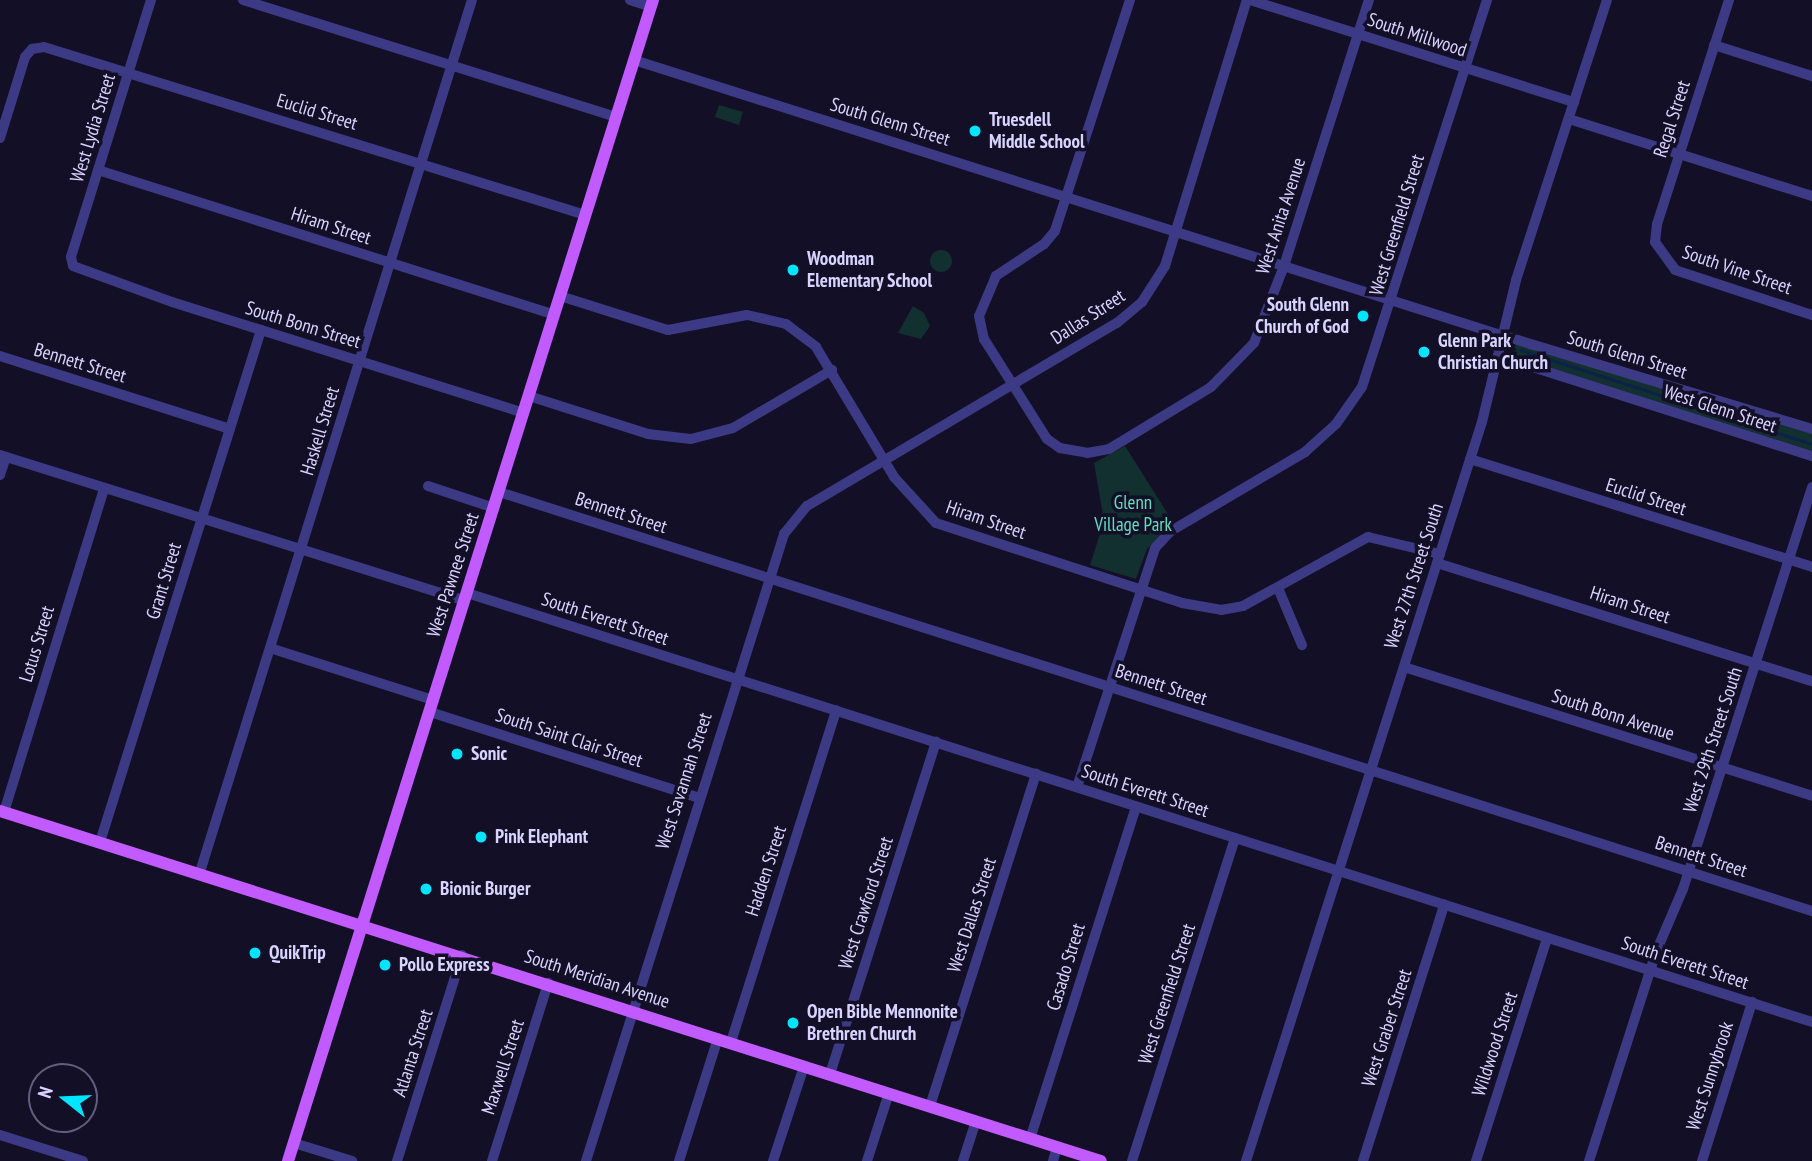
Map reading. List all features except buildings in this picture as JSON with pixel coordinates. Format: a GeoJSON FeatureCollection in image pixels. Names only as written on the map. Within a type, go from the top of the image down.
{"type":"FeatureCollection","features":[{"type":"Feature","properties":{"kind":"main road","name":"West Pawnee Street"},"geometry":{"type":"LineString","coordinates":[[288,1161],[652,3]]}},
{"type":"Feature","properties":{"kind":"main road","name":"South Meridian Avenue"},"geometry":{"type":"LineString","coordinates":[[2,811],[463,955],[1101,1161]]}},
{"type":"Feature","properties":{"kind":"street","name":"West Lydia Street"},"geometry":{"type":"LineString","coordinates":[[73,266],[71,257],[151,0]]}},
{"type":"Feature","properties":{"kind":"street"},"geometry":{"type":"LineString","coordinates":[[243,0],[616,117]]}},
{"type":"Feature","properties":{"kind":"street","name":"Haskell Street"},"geometry":{"type":"LineString","coordinates":[[200,873],[472,0]]}},
{"type":"Feature","properties":{"kind":"street"},"geometry":{"type":"LineString","coordinates":[[630,0],[652,3]]}},
{"type":"Feature","properties":{"kind":"street"},"geometry":{"type":"LineString","coordinates":[[1011,385],[984,339],[981,305],[996,276],[1050,237],[1067,197],[1130,0]]}},
{"type":"Feature","properties":{"kind":"street","name":"South Millwood"},"geometry":{"type":"LineString","coordinates":[[1248,0],[1574,103]]}},
{"type":"Feature","properties":{"kind":"street","name":"Dallas Street"},"geometry":{"type":"LineString","coordinates":[[884,460],[1134,310],[1160,277],[1248,0]]}},
{"type":"Feature","properties":{"kind":"street","name":"West Anita Avenue"},"geometry":{"type":"LineString","coordinates":[[1011,385],[1052,444],[1087,453],[1109,449],[1210,387],[1236,365],[1264,324],[1369,0]]}},
{"type":"Feature","properties":{"kind":"street","name":"West Greenfield Street"},"geometry":{"type":"LineString","coordinates":[[1077,787],[1155,548],[1171,531],[1305,452],[1336,424],[1362,387],[1487,0]]}},
{"type":"Feature","properties":{"kind":"street","name":"West 27th Street South"},"geometry":{"type":"LineString","coordinates":[[1246,1161],[1470,459],[1498,356],[1501,335],[1607,0]]}},
{"type":"Feature","properties":{"kind":"street","name":"Regal Street"},"geometry":{"type":"LineString","coordinates":[[1658,250],[1657,224],[1729,0]]}},
{"type":"Feature","properties":{"kind":"street"},"geometry":{"type":"LineString","coordinates":[[1714,45],[1812,76]]}},
{"type":"Feature","properties":{"kind":"street","name":"Euclid Street"},"geometry":{"type":"LineString","coordinates":[[0,138],[22,64],[28,52],[37,47],[129,71],[585,215]]}},
{"type":"Feature","properties":{"kind":"street","name":"South Glenn Street"},"geometry":{"type":"LineString","coordinates":[[634,60],[1501,335],[1812,429]]}},
{"type":"Feature","properties":{"kind":"street"},"geometry":{"type":"LineString","coordinates":[[1569,119],[1812,196]]}},
{"type":"Feature","properties":{"kind":"street","name":"Hiram Street"},"geometry":{"type":"LineString","coordinates":[[98,170],[554,315]]}},
{"type":"Feature","properties":{"kind":"street","name":"South Vine Street"},"geometry":{"type":"LineString","coordinates":[[1658,250],[1675,270],[1812,315]]}},
{"type":"Feature","properties":{"kind":"street","name":"South Bonn Street"},"geometry":{"type":"LineString","coordinates":[[73,266],[261,330],[524,412]]}},
{"type":"Feature","properties":{"kind":"street","name":"Hiram Street"},"geometry":{"type":"LineString","coordinates":[[560,296],[668,330],[747,315],[775,319],[810,340],[832,370],[909,499],[936,523],[1141,590],[1221,610],[1244,606],[1368,537],[1812,681]]}},
{"type":"Feature","properties":{"kind":"street","name":"Grant Street"},"geometry":{"type":"LineString","coordinates":[[100,842],[261,330]]}},
{"type":"Feature","properties":{"kind":"street","name":"Bennett Street"},"geometry":{"type":"LineString","coordinates":[[0,356],[230,429]]}},
{"type":"Feature","properties":{"kind":"street","name":"West Glenn Street"},"geometry":{"type":"LineString","coordinates":[[1498,356],[1812,456]]}},
{"type":"Feature","properties":{"kind":"street"},"geometry":{"type":"LineString","coordinates":[[528,396],[648,434],[691,439],[733,428],[832,370]]}},
{"type":"Feature","properties":{"kind":"street"},"geometry":{"type":"LineString","coordinates":[[0,475],[3,456]]}},
{"type":"Feature","properties":{"kind":"street","name":"South Everett Street"},"geometry":{"type":"LineString","coordinates":[[3,456],[836,710],[1812,1022]]}},
{"type":"Feature","properties":{"kind":"street","name":"Euclid Street"},"geometry":{"type":"LineString","coordinates":[[1470,459],[1812,567]]}},
{"type":"Feature","properties":{"kind":"street","name":"West Savannah Street"},"geometry":{"type":"LineString","coordinates":[[586,1161],[697,797],[781,539],[801,512],[884,460]]}},
{"type":"Feature","properties":{"kind":"street"},"geometry":{"type":"LineString","coordinates":[[428,486],[494,508]]}},
{"type":"Feature","properties":{"kind":"street","name":"West 29th Street South"},"geometry":{"type":"LineString","coordinates":[[1588,1161],[1649,970],[1689,872],[1812,487]]}},
{"type":"Feature","properties":{"kind":"street","name":"Lotus Street"},"geometry":{"type":"LineString","coordinates":[[2,811],[104,488]]}},
{"type":"Feature","properties":{"kind":"street","name":"Bennett Street"},"geometry":{"type":"LineString","coordinates":[[499,492],[1812,911]]}},
{"type":"Feature","properties":{"kind":"street"},"geometry":{"type":"LineString","coordinates":[[1278,588],[1302,646]]}},
{"type":"Feature","properties":{"kind":"street","name":"South Saint Clair Street"},"geometry":{"type":"LineString","coordinates":[[270,648],[697,797]]}},
{"type":"Feature","properties":{"kind":"street","name":"South Bonn Avenue"},"geometry":{"type":"LineString","coordinates":[[1404,667],[1812,796]]}},
{"type":"Feature","properties":{"kind":"street","name":"Hadden Street"},"geometry":{"type":"LineString","coordinates":[[679,1161],[724,1040],[836,710]]}},
{"type":"Feature","properties":{"kind":"street","name":"West Crawford Street"},"geometry":{"type":"LineString","coordinates":[[830,1074],[936,742]]}},
{"type":"Feature","properties":{"kind":"street","name":"West Dallas Street"},"geometry":{"type":"LineString","coordinates":[[930,1105],[1036,774]]}},
{"type":"Feature","properties":{"kind":"street","name":"Casado Street"},"geometry":{"type":"LineString","coordinates":[[1030,1139],[1136,806]]}},
{"type":"Feature","properties":{"kind":"street","name":"West Greenfield Street"},"geometry":{"type":"LineString","coordinates":[[1132,1161],[1235,838]]}},
{"type":"Feature","properties":{"kind":"street","name":"West Graber Street"},"geometry":{"type":"LineString","coordinates":[[1363,1161],[1444,905]]}},
{"type":"Feature","properties":{"kind":"street","name":"Wildwood Street"},"geometry":{"type":"LineString","coordinates":[[1476,1161],[1547,938]]}},
{"type":"Feature","properties":{"kind":"street","name":"Atlanta Street"},"geometry":{"type":"LineString","coordinates":[[397,1161],[463,955]]}},
{"type":"Feature","properties":{"kind":"street","name":"Maxwell Street"},"geometry":{"type":"LineString","coordinates":[[492,1161],[548,983]]}},
{"type":"Feature","properties":{"kind":"street","name":"West Sunnybrook"},"geometry":{"type":"LineString","coordinates":[[1702,1161],[1752,1003]]}},
{"type":"Feature","properties":{"kind":"street"},"geometry":{"type":"LineString","coordinates":[[773,1161],[804,1066]]}},
{"type":"Feature","properties":{"kind":"street"},"geometry":{"type":"LineString","coordinates":[[867,1161],[889,1093]]}},
{"type":"Feature","properties":{"kind":"street"},"geometry":{"type":"LineString","coordinates":[[963,1161],[976,1121]]}},
{"type":"Feature","properties":{"kind":"street"},"geometry":{"type":"LineString","coordinates":[[0,1135],[83,1161]]}},
{"type":"Feature","properties":{"kind":"street"},"geometry":{"type":"LineString","coordinates":[[294,1143],[352,1161]]}},
{"type":"Feature","properties":{"kind":"street"},"geometry":{"type":"LineString","coordinates":[[1053,1161],[1057,1147]]}},
{"type":"Feature","properties":{"kind":"green space"},"geometry":{"type":"Polygon","coordinates":[[[719,105],[743,112],[739,125],[715,117],[719,105]]]}},
{"type":"Feature","properties":{"kind":"green space"},"geometry":{"type":"Polygon","coordinates":[[[941,250],[949,253],[952,261],[949,269],[941,272],[933,269],[930,261],[933,253],[941,250]]]}},
{"type":"Feature","properties":{"kind":"green space"},"geometry":{"type":"Polygon","coordinates":[[[913,306],[924,313],[930,326],[921,339],[898,333],[913,306]]]}},
{"type":"Feature","properties":{"kind":"green space"},"geometry":{"type":"Polygon","coordinates":[[[1519,343],[1812,434],[1812,451],[1515,356],[1512,348],[1519,343]]]}},
{"type":"Feature","properties":{"kind":"green space","name":"Glenn Village Park"},"geometry":{"type":"Polygon","coordinates":[[[1125,446],[1173,522],[1147,549],[1136,579],[1090,565],[1104,521],[1094,463],[1125,446]]]}},
{"type":"Feature","properties":{"kind":"waterway"},"geometry":{"type":"LineString","coordinates":[[1521,350],[1812,444]]}},
{"type":"Feature","properties":{"kind":"place","name":"Truesdell Middle School"},"geometry":{"type":"Point","coordinates":[975,131]}},
{"type":"Feature","properties":{"kind":"place","name":"Woodman Elementary School"},"geometry":{"type":"Point","coordinates":[793,270]}},
{"type":"Feature","properties":{"kind":"place","name":"South Glenn Church of God"},"geometry":{"type":"Point","coordinates":[1363,316]}},
{"type":"Feature","properties":{"kind":"place","name":"Glenn Park Christian Church"},"geometry":{"type":"Point","coordinates":[1424,352]}},
{"type":"Feature","properties":{"kind":"place","name":"Sonic"},"geometry":{"type":"Point","coordinates":[457,754]}},
{"type":"Feature","properties":{"kind":"place","name":"Pink Elephant"},"geometry":{"type":"Point","coordinates":[481,837]}},
{"type":"Feature","properties":{"kind":"place","name":"Bionic Burger"},"geometry":{"type":"Point","coordinates":[426,889]}},
{"type":"Feature","properties":{"kind":"place","name":"QuikTrip"},"geometry":{"type":"Point","coordinates":[255,953]}},
{"type":"Feature","properties":{"kind":"place","name":"Pollo Express"},"geometry":{"type":"Point","coordinates":[385,965]}},
{"type":"Feature","properties":{"kind":"place","name":"Open Bible Mennonite Brethren Church"},"geometry":{"type":"Point","coordinates":[793,1023]}}]}
